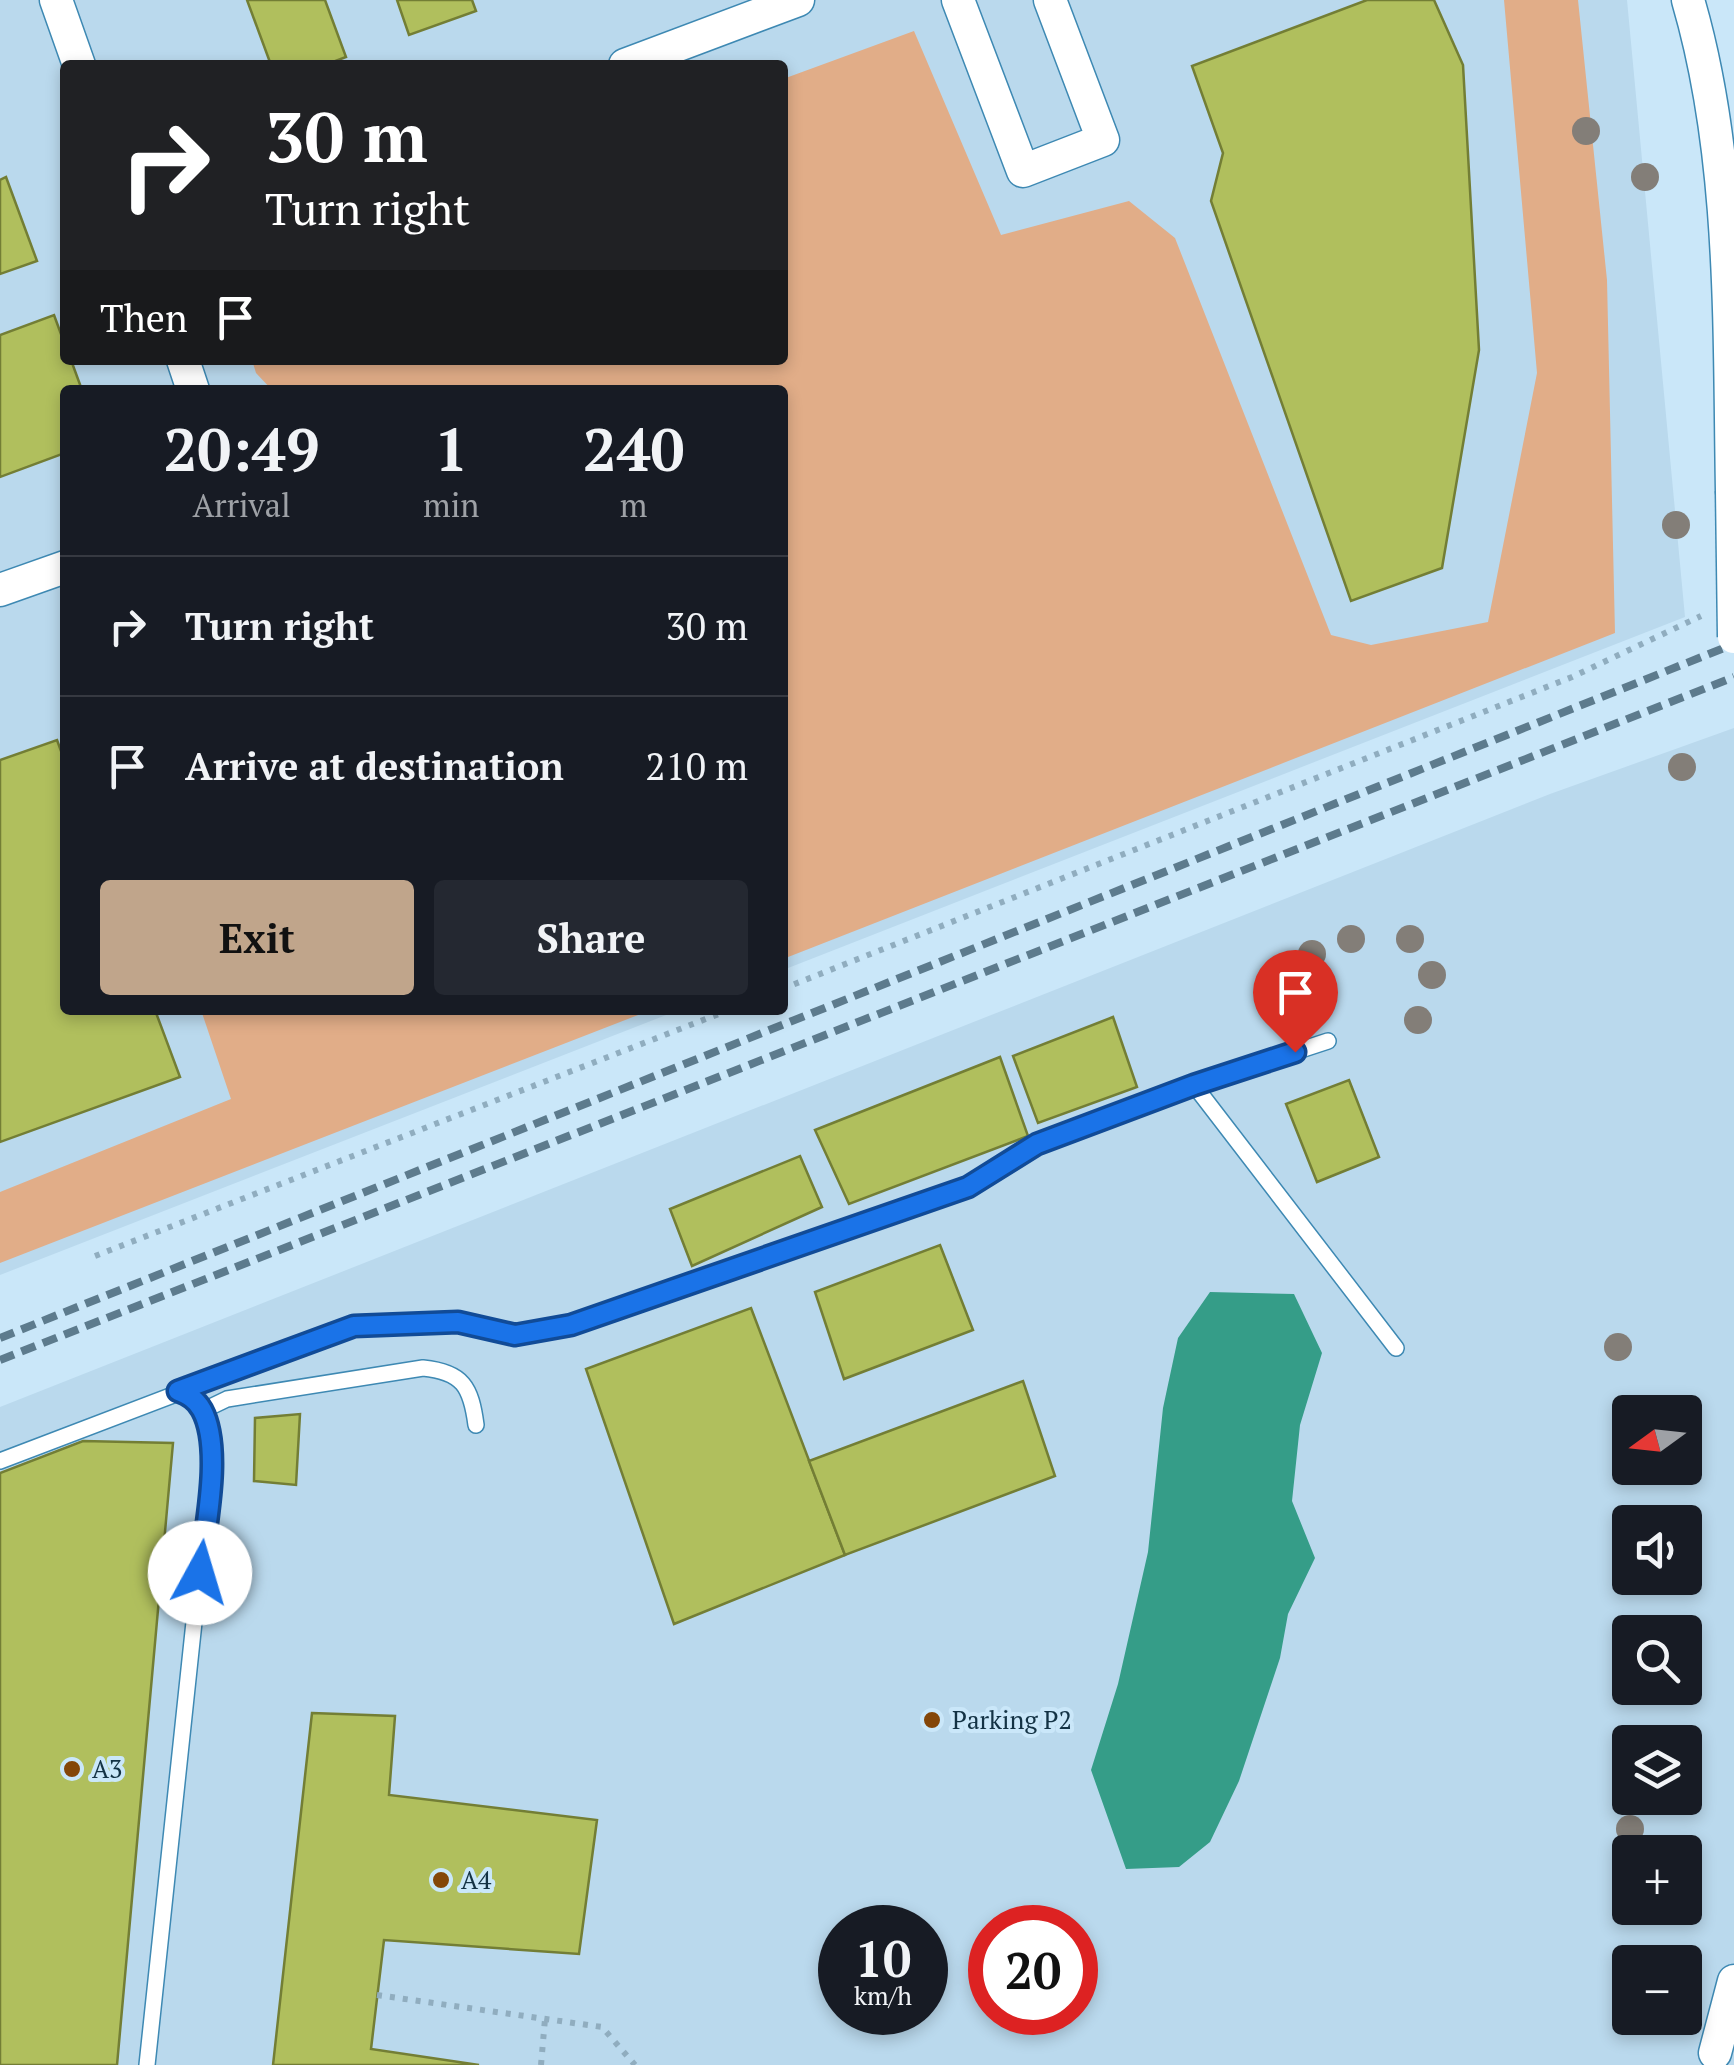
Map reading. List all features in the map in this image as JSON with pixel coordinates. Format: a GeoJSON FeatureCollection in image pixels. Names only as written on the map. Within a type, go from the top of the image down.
{"type":"FeatureCollection","features":[{"type":"Feature","properties":{"kind":"street"},"geometry":{"type":"LineString","coordinates":[[56,0],[77,60]]}},
{"type":"Feature","properties":{"kind":"street"},"geometry":{"type":"LineString","coordinates":[[638,60],[798,0]]}},
{"type":"Feature","properties":{"kind":"street"},"geometry":{"type":"LineString","coordinates":[[958,0],[1023,171],[1103,140],[1050,0]]}},
{"type":"Feature","properties":{"kind":"street"},"geometry":{"type":"LineString","coordinates":[[1688,0],[1713,104],[1728,235],[1734,638]]}},
{"type":"Feature","properties":{"kind":"street"},"geometry":{"type":"LineString","coordinates":[[0,590],[60,569]]}},
{"type":"Feature","properties":{"kind":"street"},"geometry":{"type":"LineString","coordinates":[[1715,2055],[1734,1981]]}},
{"type":"Feature","properties":{"kind":"lane"},"geometry":{"type":"LineString","coordinates":[[0,1461],[354,1326],[458,1322],[515,1335],[571,1325],[968,1187],[1037,1144],[1194,1085],[1328,1041]]}},
{"type":"Feature","properties":{"kind":"lane"},"geometry":{"type":"LineString","coordinates":[[1194,1085],[1396,1348]]}},
{"type":"Feature","properties":{"kind":"lane"},"geometry":{"type":"LineString","coordinates":[[202,1411],[227,1399],[423,1368],[454,1374],[467,1389],[476,1425]]}},
{"type":"Feature","properties":{"kind":"lane"},"geometry":{"type":"LineString","coordinates":[[147,2065],[211,1462],[202,1411],[192,1397],[178,1391]]}},
{"type":"Feature","properties":{"kind":"path"},"geometry":{"type":"LineString","coordinates":[[788,987],[1572,677],[1716,609]]}},
{"type":"Feature","properties":{"kind":"path"},"geometry":{"type":"LineString","coordinates":[[94,1256],[716,1015]]}},
{"type":"Feature","properties":{"kind":"path"},"geometry":{"type":"LineString","coordinates":[[377,1995],[602,2027],[635,2065]]}},
{"type":"Feature","properties":{"kind":"path"},"geometry":{"type":"LineString","coordinates":[[540,2065],[546,2019]]}},
{"type":"Feature","properties":{"kind":"shaded area"},"geometry":{"type":"Polygon","coordinates":[[[0,0],[1627,0],[1685,617],[788,968],[788,385],[60,385],[60,1015],[666,1015],[0,1275],[0,0]]]}},
{"type":"Feature","properties":{"kind":"shaded area"},"geometry":{"type":"Polygon","coordinates":[[[1504,0],[1578,0],[1607,280],[1615,633],[788,957],[788,385],[267,385],[254,365],[788,365],[788,77],[914,31],[1001,235],[1129,201],[1175,238],[1331,635],[1371,645],[1488,622],[1537,373],[1504,0]]]}},
{"type":"Feature","properties":{"kind":"shaded area"},"geometry":{"type":"Polygon","coordinates":[[[1734,728],[1734,2065],[0,2065],[0,1407],[1550,794],[1734,728]]]}},
{"type":"Feature","properties":{"kind":"shaded area"},"geometry":{"type":"Polygon","coordinates":[[[203,1015],[638,1015],[0,1263],[0,1192],[231,1099],[203,1015]]]}},
{"type":"Feature","properties":{"kind":"shaded area"},"geometry":{"type":"Polygon","coordinates":[[[1210,1292],[1294,1294],[1322,1353],[1300,1425],[1292,1501],[1315,1558],[1288,1614],[1280,1658],[1239,1781],[1210,1842],[1179,1867],[1126,1869],[1091,1770],[1118,1684],[1148,1552],[1163,1408],[1178,1338],[1210,1292]]]}},
{"type":"Feature","properties":{"kind":"building"},"geometry":{"type":"Polygon","coordinates":[[[247,0],[325,0],[346,57],[269,60],[247,0]]]}},
{"type":"Feature","properties":{"kind":"building"},"geometry":{"type":"Polygon","coordinates":[[[397,0],[472,0],[476,11],[409,35],[397,0]]]}},
{"type":"Feature","properties":{"kind":"building"},"geometry":{"type":"Polygon","coordinates":[[[1367,0],[1434,0],[1463,65],[1479,350],[1442,568],[1351,601],[1211,201],[1223,153],[1192,66],[1367,0]]]}},
{"type":"Feature","properties":{"kind":"building"},"geometry":{"type":"Polygon","coordinates":[[[6,177],[37,261],[0,274],[0,180],[6,177]]]}},
{"type":"Feature","properties":{"kind":"building"},"geometry":{"type":"Polygon","coordinates":[[[54,315],[60,331],[60,365],[73,365],[80,385],[60,385],[60,455],[0,477],[0,335],[54,315]]]}},
{"type":"Feature","properties":{"kind":"building"},"geometry":{"type":"Polygon","coordinates":[[[57,740],[60,748],[60,1015],[157,1015],[180,1077],[0,1142],[0,760],[57,740]]]}},
{"type":"Feature","properties":{"kind":"building"},"geometry":{"type":"Polygon","coordinates":[[[1113,1017],[1137,1087],[1038,1123],[1013,1056],[1113,1017]]]}},
{"type":"Feature","properties":{"kind":"building"},"geometry":{"type":"Polygon","coordinates":[[[1000,1057],[1028,1136],[849,1204],[815,1130],[1000,1057]]]}},
{"type":"Feature","properties":{"kind":"building"},"geometry":{"type":"Polygon","coordinates":[[[1349,1080],[1379,1157],[1317,1182],[1286,1104],[1349,1080]]]}},
{"type":"Feature","properties":{"kind":"building"},"geometry":{"type":"Polygon","coordinates":[[[800,1156],[822,1207],[692,1266],[670,1209],[800,1156]]]}},
{"type":"Feature","properties":{"kind":"building"},"geometry":{"type":"Polygon","coordinates":[[[940,1245],[973,1330],[844,1379],[815,1292],[940,1245]]]}},
{"type":"Feature","properties":{"kind":"building"},"geometry":{"type":"Polygon","coordinates":[[[751,1308],[845,1555],[674,1624],[586,1369],[751,1308]]]}},
{"type":"Feature","properties":{"kind":"building"},"geometry":{"type":"Polygon","coordinates":[[[1023,1381],[1055,1476],[845,1555],[809,1461],[1023,1381]]]}},
{"type":"Feature","properties":{"kind":"building"},"geometry":{"type":"Polygon","coordinates":[[[300,1414],[296,1485],[254,1481],[255,1418],[300,1414]]]}},
{"type":"Feature","properties":{"kind":"building","name":"A3"},"geometry":{"type":"Polygon","coordinates":[[[83,1441],[173,1443],[117,2065],[0,2065],[0,1473],[83,1441]]]}},
{"type":"Feature","properties":{"kind":"building","name":"A4"},"geometry":{"type":"Polygon","coordinates":[[[312,1713],[395,1716],[389,1795],[597,1820],[579,1954],[384,1940],[371,2049],[479,2065],[273,2065],[312,1713]]]}},
{"type":"Feature","properties":{"kind":"railway"},"geometry":{"type":"LineString","coordinates":[[0,1338],[1734,644]]}},
{"type":"Feature","properties":{"kind":"railway"},"geometry":{"type":"LineString","coordinates":[[0,1360],[1734,677]]}},
{"type":"Feature","properties":{"kind":"place","name":"Parking P2"},"geometry":{"type":"Point","coordinates":[932,1720]}},
{"type":"Feature","properties":{"kind":"place","name":"A3"},"geometry":{"type":"Point","coordinates":[72,1769]}},
{"type":"Feature","properties":{"kind":"place","name":"A4"},"geometry":{"type":"Point","coordinates":[441,1880]}},
{"type":"Feature","properties":{"kind":"route"},"geometry":{"type":"LineString","coordinates":[[200,1573],[211,1462],[208,1430],[192,1397],[178,1391],[354,1326],[458,1322],[515,1335],[571,1325],[968,1187],[1037,1144],[1295,1052]]}}]}
